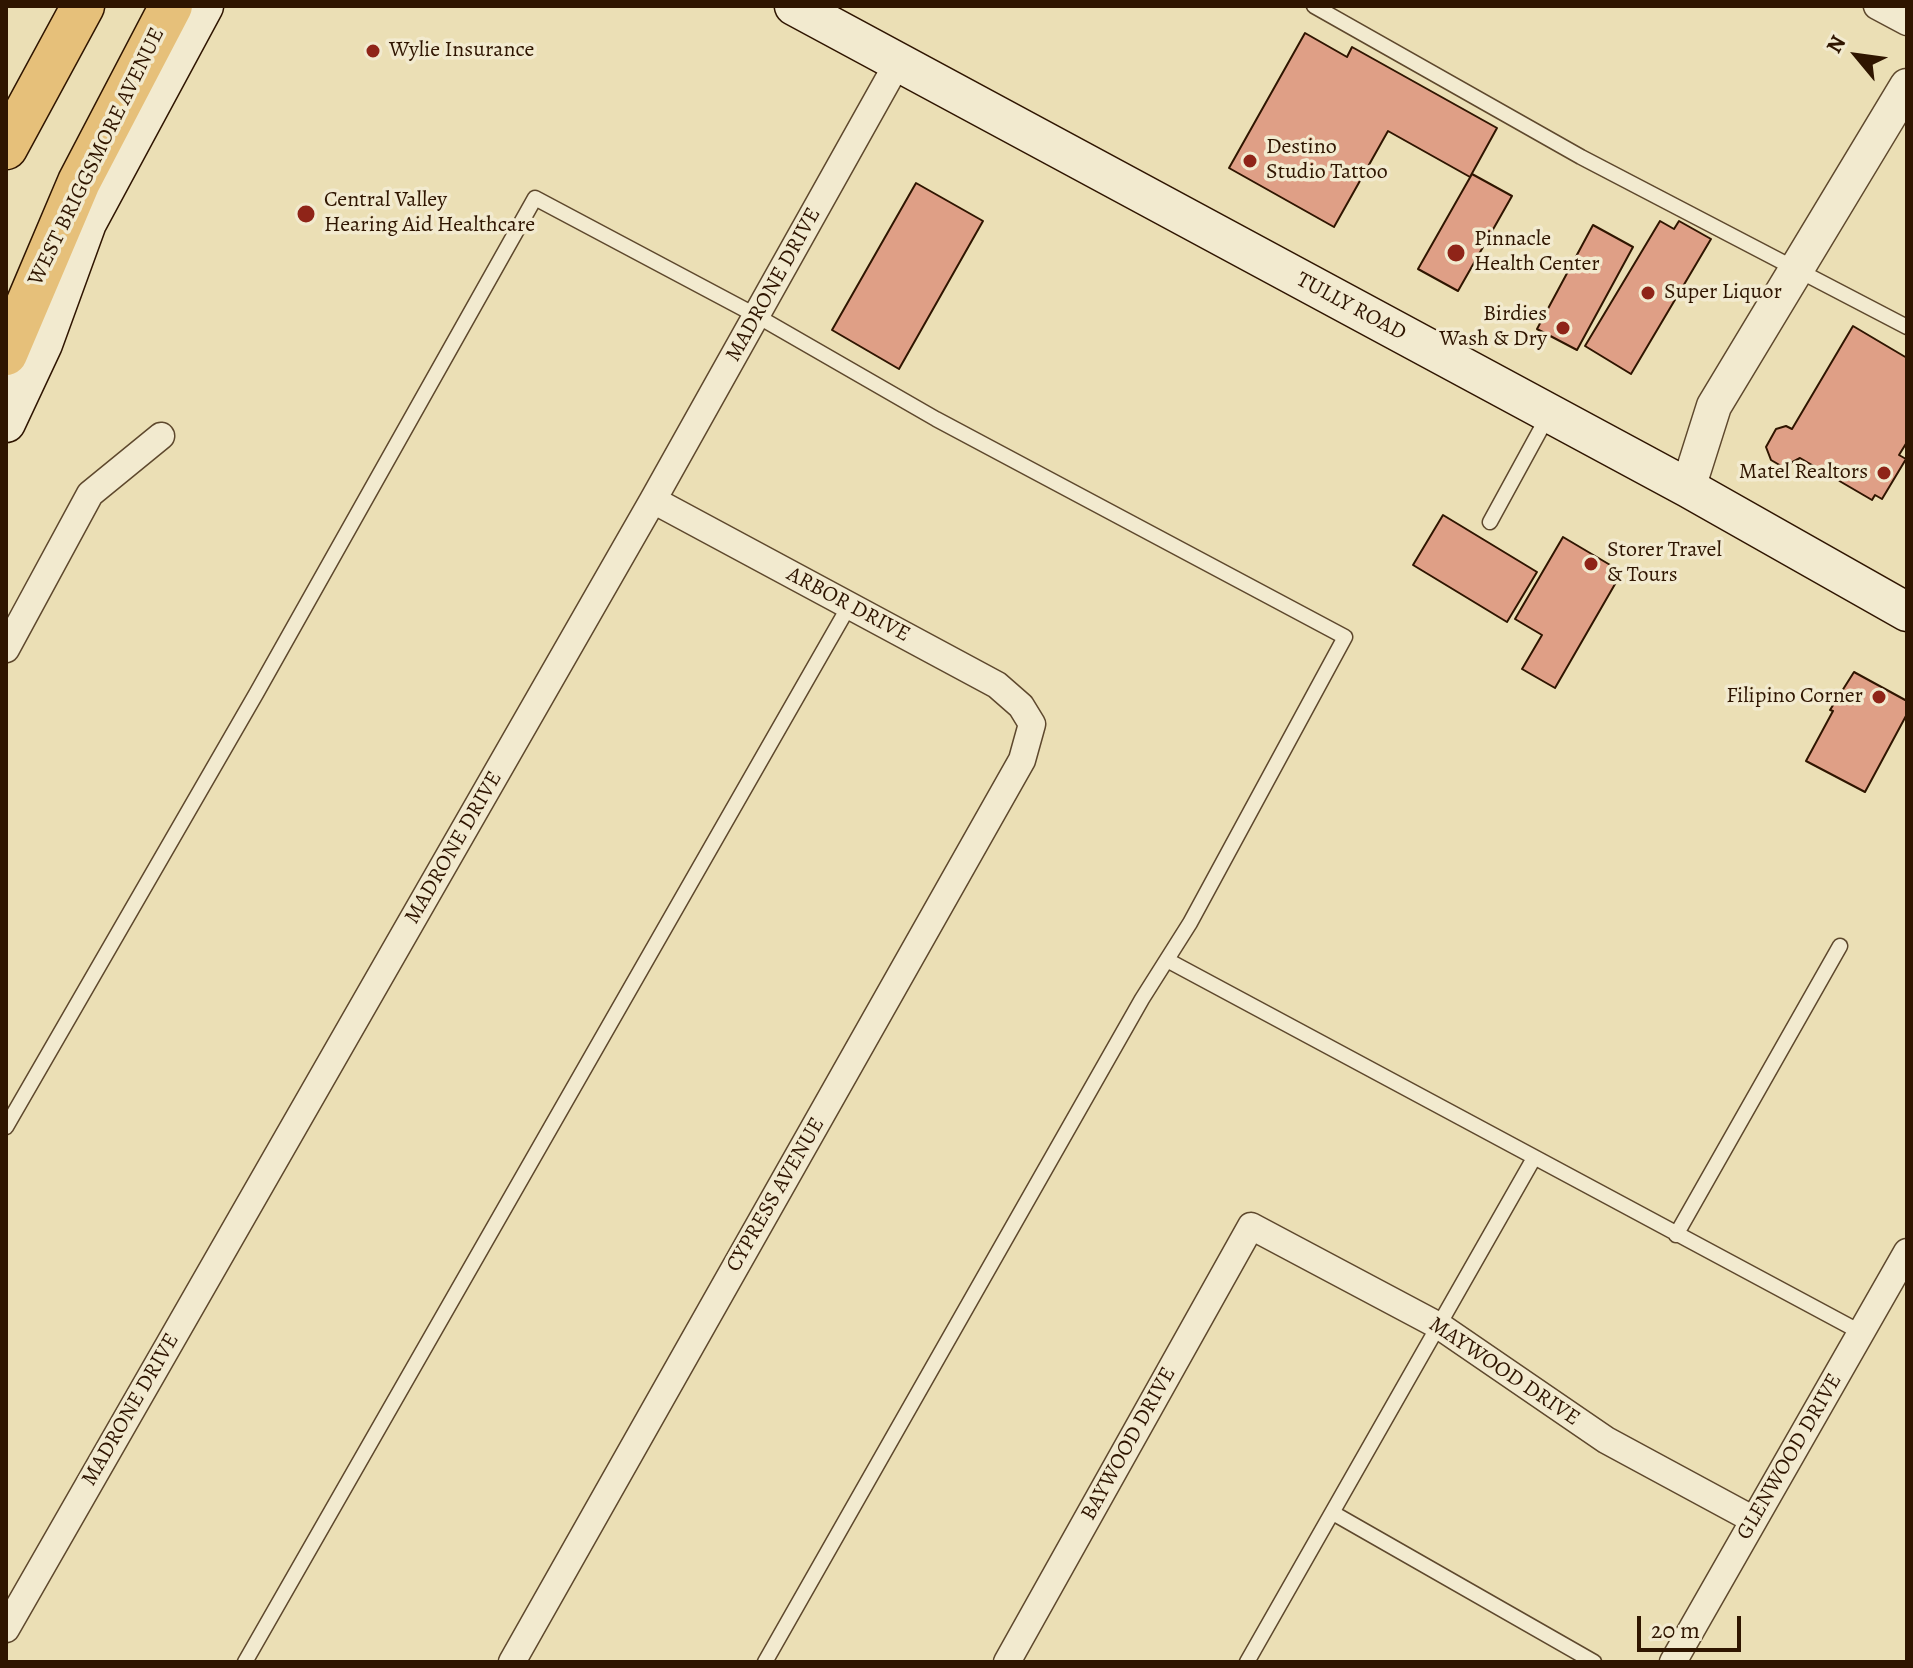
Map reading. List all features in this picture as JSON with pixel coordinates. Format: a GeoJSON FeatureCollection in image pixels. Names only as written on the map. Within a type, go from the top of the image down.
{"type":"FeatureCollection","features":[{"type":"Feature","properties":{"kind":"main road"},"geometry":{"type":"LineString","coordinates":[[6,148],[83,6]]}},
{"type":"Feature","properties":{"kind":"main road","name":"WEST BRIGGSMORE AVENUE"},"geometry":{"type":"LineString","coordinates":[[6,354],[79,182],[171,6]]}},
{"type":"Feature","properties":{"kind":"main road"},"geometry":{"type":"LineString","coordinates":[[6,423],[43,344],[87,223],[204,6]]}},
{"type":"Feature","properties":{"kind":"main road","name":"TULLY ROAD"},"geometry":{"type":"LineString","coordinates":[[794,6],[1688,488],[1907,612]]}},
{"type":"Feature","properties":{"kind":"street"},"geometry":{"type":"LineString","coordinates":[[1877,6],[1907,22]]}},
{"type":"Feature","properties":{"kind":"street","name":"MADRONE DRIVE"},"geometry":{"type":"LineString","coordinates":[[6,1629],[653,500],[897,64]]}},
{"type":"Feature","properties":{"kind":"street"},"geometry":{"type":"LineString","coordinates":[[1688,488],[1714,406],[1907,86]]}},
{"type":"Feature","properties":{"kind":"street"},"geometry":{"type":"LineString","coordinates":[[6,649],[90,494],[161,436]]}},
{"type":"Feature","properties":{"kind":"street","name":"ARBOR DRIVE"},"geometry":{"type":"LineString","coordinates":[[653,500],[997,685],[1021,706],[1032,724]]}},
{"type":"Feature","properties":{"kind":"street","name":"CYPRESS AVENUE"},"geometry":{"type":"LineString","coordinates":[[512,1662],[1022,760],[1032,724]]}},
{"type":"Feature","properties":{"kind":"street","name":"MAYWOOD DRIVE"},"geometry":{"type":"LineString","coordinates":[[1251,1226],[1441,1327],[1606,1440],[1754,1520]]}},
{"type":"Feature","properties":{"kind":"street","name":"BAYWOOD DRIVE"},"geometry":{"type":"LineString","coordinates":[[1007,1662],[1251,1226]]}},
{"type":"Feature","properties":{"kind":"street","name":"GLENWOOD DRIVE"},"geometry":{"type":"LineString","coordinates":[[1673,1662],[1907,1252]]}},
{"type":"Feature","properties":{"kind":"lane"},"geometry":{"type":"LineString","coordinates":[[1314,6],[1581,157],[1907,327]]}},
{"type":"Feature","properties":{"kind":"lane"},"geometry":{"type":"LineString","coordinates":[[6,1127],[256,694],[535,198],[757,316],[936,419],[1345,637],[1167,960],[765,1662]]}},
{"type":"Feature","properties":{"kind":"lane"},"geometry":{"type":"LineString","coordinates":[[1490,522],[1549,414]]}},
{"type":"Feature","properties":{"kind":"lane"},"geometry":{"type":"LineString","coordinates":[[245,1662],[849,606]]}},
{"type":"Feature","properties":{"kind":"lane"},"geometry":{"type":"LineString","coordinates":[[1676,1235],[1840,946]]}},
{"type":"Feature","properties":{"kind":"lane"},"geometry":{"type":"LineString","coordinates":[[1167,960],[1862,1333]]}},
{"type":"Feature","properties":{"kind":"lane"},"geometry":{"type":"LineString","coordinates":[[1247,1662],[1441,1327],[1534,1158]]}},
{"type":"Feature","properties":{"kind":"lane"},"geometry":{"type":"LineString","coordinates":[[1333,1513],[1594,1662]]}},
{"type":"Feature","properties":{"kind":"building"},"geometry":{"type":"Polygon","coordinates":[[[1305,33],[1347,57],[1352,47],[1497,128],[1470,177],[1388,131],[1334,227],[1229,168],[1305,33]]]}},
{"type":"Feature","properties":{"kind":"building"},"geometry":{"type":"Polygon","coordinates":[[[1472,174],[1512,196],[1458,291],[1418,269],[1472,174]]]}},
{"type":"Feature","properties":{"kind":"building"},"geometry":{"type":"Polygon","coordinates":[[[916,183],[983,221],[899,369],[832,330],[916,183]]]}},
{"type":"Feature","properties":{"kind":"building","name":"Super Liquor"},"geometry":{"type":"Polygon","coordinates":[[[1660,221],[1674,229],[1679,221],[1711,239],[1631,374],[1585,346],[1660,221]]]}},
{"type":"Feature","properties":{"kind":"building"},"geometry":{"type":"Polygon","coordinates":[[[1593,225],[1633,247],[1577,350],[1537,329],[1593,225]]]}},
{"type":"Feature","properties":{"kind":"building"},"geometry":{"type":"Polygon","coordinates":[[[1853,326],[1907,358],[1907,442],[1899,455],[1906,459],[1882,499],[1875,495],[1872,500],[1800,458],[1783,467],[1771,460],[1766,447],[1776,429],[1786,426],[1792,429],[1853,326]]]}},
{"type":"Feature","properties":{"kind":"building"},"geometry":{"type":"Polygon","coordinates":[[[1443,515],[1537,572],[1507,622],[1413,565],[1443,515]]]}},
{"type":"Feature","properties":{"kind":"building"},"geometry":{"type":"Polygon","coordinates":[[[1563,537],[1622,572],[1555,688],[1522,669],[1542,635],[1515,619],[1563,537]]]}},
{"type":"Feature","properties":{"kind":"building"},"geometry":{"type":"Polygon","coordinates":[[[1854,672],[1907,701],[1907,714],[1865,792],[1806,761],[1833,711],[1830,710],[1854,672]]]}},
{"type":"Feature","properties":{"kind":"place","name":"Wylie Insurance"},"geometry":{"type":"Point","coordinates":[373,51]}},
{"type":"Feature","properties":{"kind":"place","name":"Destino Studio Tattoo"},"geometry":{"type":"Point","coordinates":[1250,161]}},
{"type":"Feature","properties":{"kind":"place","name":"Central Valley Hearing Aid Healthcare"},"geometry":{"type":"Point","coordinates":[306,214]}},
{"type":"Feature","properties":{"kind":"place","name":"Pinnacle Health Center"},"geometry":{"type":"Point","coordinates":[1456,253]}},
{"type":"Feature","properties":{"kind":"place","name":"Super Liquor"},"geometry":{"type":"Point","coordinates":[1648,293]}},
{"type":"Feature","properties":{"kind":"place","name":"Birdies Wash & Dry"},"geometry":{"type":"Point","coordinates":[1563,328]}},
{"type":"Feature","properties":{"kind":"place","name":"Matel Realtors"},"geometry":{"type":"Point","coordinates":[1884,473]}},
{"type":"Feature","properties":{"kind":"place","name":"Storer Travel & Tours"},"geometry":{"type":"Point","coordinates":[1591,564]}},
{"type":"Feature","properties":{"kind":"place","name":"Filipino Corner"},"geometry":{"type":"Point","coordinates":[1879,697]}}]}
